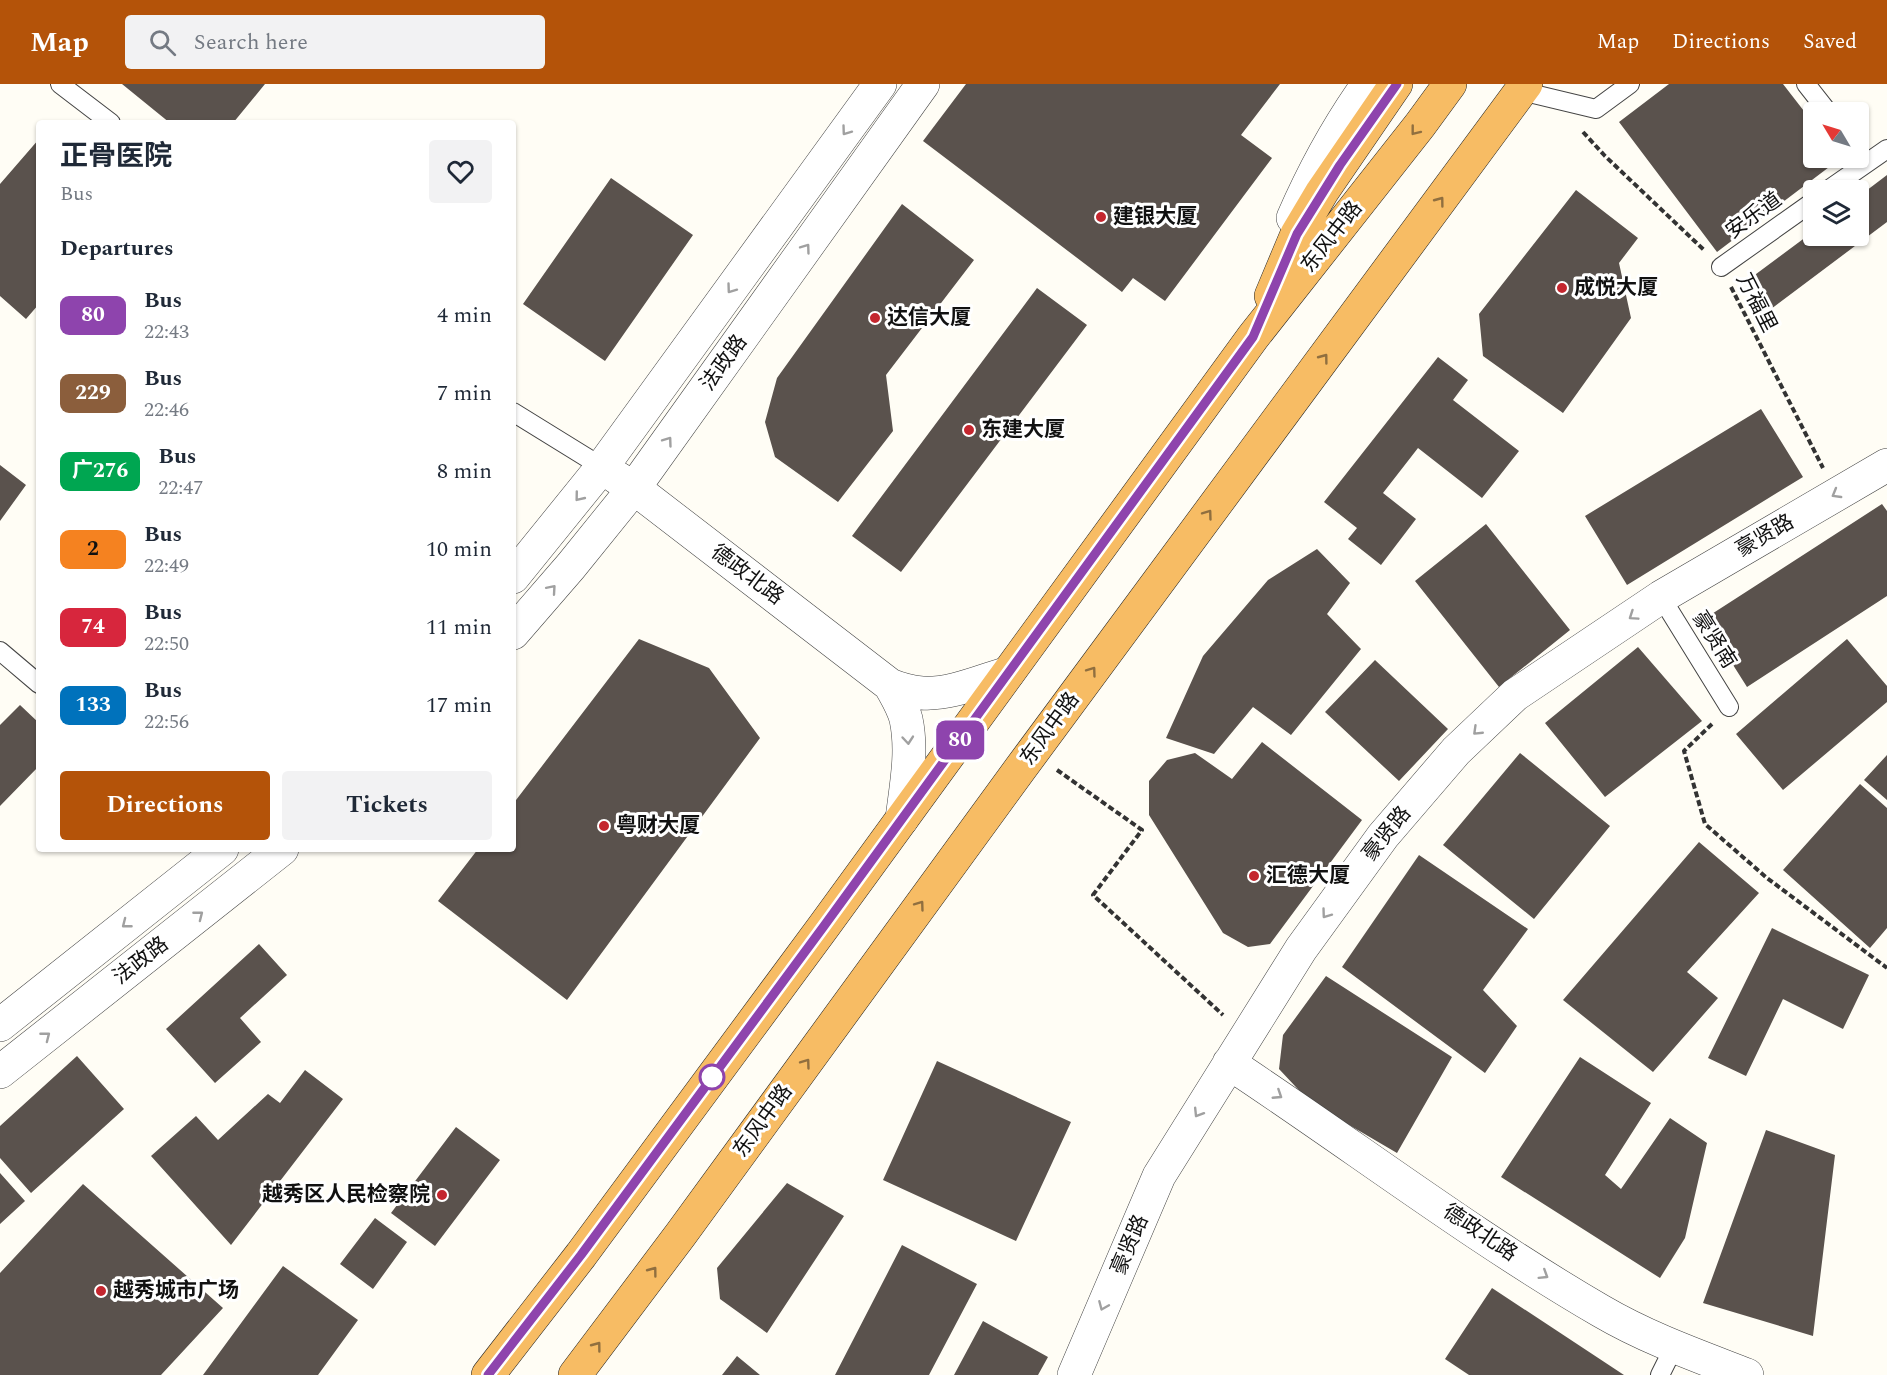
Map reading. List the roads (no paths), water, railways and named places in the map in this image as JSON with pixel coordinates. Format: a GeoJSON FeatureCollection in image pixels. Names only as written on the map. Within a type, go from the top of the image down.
{"type":"FeatureCollection","features":[{"type":"Feature","properties":{"kind":"highway","name":"东风中路"},"geometry":{"type":"LineString","coordinates":[[488,1375],[581,1255],[1253,337],[1450,84]]}},
{"type":"Feature","properties":{"kind":"highway","name":"东风中路"},"geometry":{"type":"LineString","coordinates":[[575,1375],[1523,87]]}},
{"type":"Feature","properties":{"kind":"highway"},"geometry":{"type":"LineString","coordinates":[[1253,337],[1297,234],[1382,91]]}},
{"type":"Feature","properties":{"kind":"street","name":"法政路"},"geometry":{"type":"LineString","coordinates":[[516,573],[602,467],[880,84]]}},
{"type":"Feature","properties":{"kind":"street","name":"法政路"},"geometry":{"type":"LineString","coordinates":[[516,630],[634,488],[923,84]]}},
{"type":"Feature","properties":{"kind":"street","name":"豪贤路"},"geometry":{"type":"LineString","coordinates":[[1074,1375],[1159,1176],[1301,949],[1383,836],[1456,751],[1515,695],[1661,597],[1887,465]]}},
{"type":"Feature","properties":{"kind":"street","name":"德政北路"},"geometry":{"type":"LineString","coordinates":[[602,467],[634,488],[890,685]]}},
{"type":"Feature","properties":{"kind":"street"},"geometry":{"type":"LineString","coordinates":[[890,685],[914,692],[935,692],[1008,673]]}},
{"type":"Feature","properties":{"kind":"street"},"geometry":{"type":"LineString","coordinates":[[890,685],[906,718],[908,737],[909,756],[902,819]]}},
{"type":"Feature","properties":{"kind":"street","name":"法政路"},"geometry":{"type":"LineString","coordinates":[[0,1024],[215,852]]}},
{"type":"Feature","properties":{"kind":"street","name":"法政路"},"geometry":{"type":"LineString","coordinates":[[0,1072],[278,852]]}},
{"type":"Feature","properties":{"kind":"street","name":"德政北路"},"geometry":{"type":"LineString","coordinates":[[1229,1063],[1485,1238],[1602,1312],[1667,1361],[1747,1375]]}},
{"type":"Feature","properties":{"kind":"lane"},"geometry":{"type":"LineString","coordinates":[[60,84],[107,120]]}},
{"type":"Feature","properties":{"kind":"lane"},"geometry":{"type":"LineString","coordinates":[[1523,87],[1596,109],[1630,84]]}},
{"type":"Feature","properties":{"kind":"lane"},"geometry":{"type":"LineString","coordinates":[[1806,84],[1820,102]]}},
{"type":"Feature","properties":{"kind":"lane"},"geometry":{"type":"LineString","coordinates":[[1869,155],[1887,148]]}},
{"type":"Feature","properties":{"kind":"lane"},"geometry":{"type":"LineString","coordinates":[[1839,180],[1851,168]]}},
{"type":"Feature","properties":{"kind":"lane","name":"安乐道"},"geometry":{"type":"LineString","coordinates":[[1721,267],[1803,209]]}},
{"type":"Feature","properties":{"kind":"lane"},"geometry":{"type":"LineString","coordinates":[[516,414],[602,467]]}},
{"type":"Feature","properties":{"kind":"lane","name":"豪贤南"},"geometry":{"type":"LineString","coordinates":[[1661,597],[1730,707]]}},
{"type":"Feature","properties":{"kind":"lane"},"geometry":{"type":"LineString","coordinates":[[0,651],[36,681]]}},
{"type":"Feature","properties":{"kind":"place","name":"建银大厦"},"geometry":{"type":"Point","coordinates":[1101,217]}},
{"type":"Feature","properties":{"kind":"place","name":"成悦大厦"},"geometry":{"type":"Point","coordinates":[1562,288]}},
{"type":"Feature","properties":{"kind":"place","name":"达信大厦"},"geometry":{"type":"Point","coordinates":[875,318]}},
{"type":"Feature","properties":{"kind":"place","name":"东建大厦"},"geometry":{"type":"Point","coordinates":[969,430]}},
{"type":"Feature","properties":{"kind":"place","name":"粤财大厦"},"geometry":{"type":"Point","coordinates":[604,826]}},
{"type":"Feature","properties":{"kind":"place","name":"汇德大厦"},"geometry":{"type":"Point","coordinates":[1254,876]}},
{"type":"Feature","properties":{"kind":"place","name":"越秀区人民检察院"},"geometry":{"type":"Point","coordinates":[442,1195]}},
{"type":"Feature","properties":{"kind":"place","name":"越秀城市广场"},"geometry":{"type":"Point","coordinates":[101,1291]}}]}
